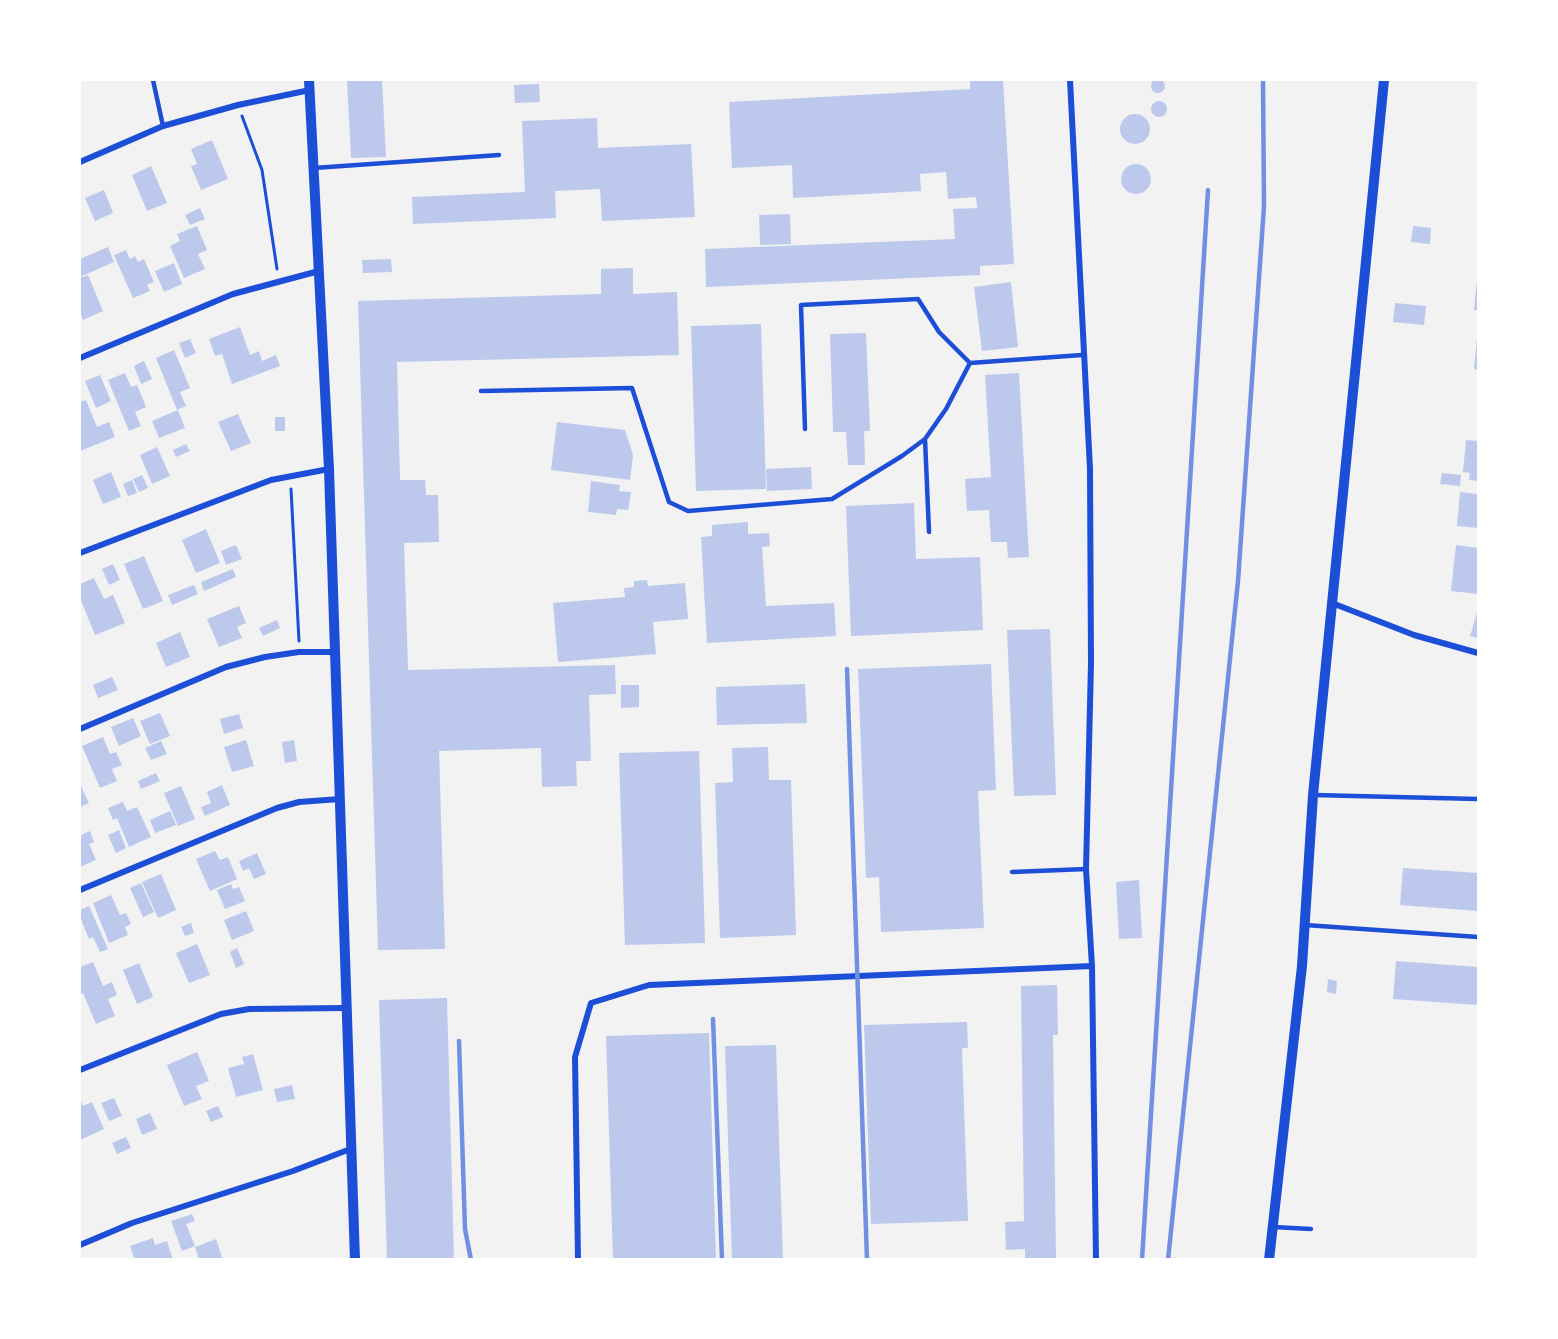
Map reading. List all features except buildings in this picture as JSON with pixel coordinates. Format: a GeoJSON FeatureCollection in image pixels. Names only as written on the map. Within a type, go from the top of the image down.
{"type":"FeatureCollection","features":[{"type":"Feature","properties":{"kind":"street"},"geometry":{"type":"LineString","coordinates":[[1070,80],[1090,481],[1091,664],[1086,869],[1092,966],[1096,1260]]}},
{"type":"Feature","properties":{"kind":"street"},"geometry":{"type":"LineString","coordinates":[[1269,1260],[1305,925],[1313,795],[1331,602],[1384,80]]}},
{"type":"Feature","properties":{"kind":"street"},"geometry":{"type":"LineString","coordinates":[[80,162],[163,126],[309,85],[329,469],[355,1260]]}},
{"type":"Feature","properties":{"kind":"street"},"geometry":{"type":"LineString","coordinates":[[80,358],[233,294],[319,271]]}},
{"type":"Feature","properties":{"kind":"street"},"geometry":{"type":"LineString","coordinates":[[80,553],[171,516],[291,475],[329,469]]}},
{"type":"Feature","properties":{"kind":"street"},"geometry":{"type":"LineString","coordinates":[[1331,602],[1414,635],[1479,653]]}},
{"type":"Feature","properties":{"kind":"street"},"geometry":{"type":"LineString","coordinates":[[80,729],[226,667],[265,657],[300,652],[336,652]]}},
{"type":"Feature","properties":{"kind":"street"},"geometry":{"type":"LineString","coordinates":[[80,891],[278,808],[299,802],[341,799]]}},
{"type":"Feature","properties":{"kind":"street"},"geometry":{"type":"LineString","coordinates":[[578,1260],[575,1057],[591,1003],[649,985],[1092,966]]}},
{"type":"Feature","properties":{"kind":"street"},"geometry":{"type":"LineString","coordinates":[[80,1070],[220,1014],[249,1009],[345,1008]]}},
{"type":"Feature","properties":{"kind":"street"},"geometry":{"type":"LineString","coordinates":[[80,1245],[132,1223],[294,1171],[353,1148]]}},
{"type":"Feature","properties":{"kind":"lane"},"geometry":{"type":"LineString","coordinates":[[153,80],[163,126]]}},
{"type":"Feature","properties":{"kind":"lane"},"geometry":{"type":"LineString","coordinates":[[314,168],[499,155]]}},
{"type":"Feature","properties":{"kind":"lane"},"geometry":{"type":"LineString","coordinates":[[805,429],[801,305],[918,299],[939,332],[970,363],[1082,355]]}},
{"type":"Feature","properties":{"kind":"lane"},"geometry":{"type":"LineString","coordinates":[[481,391],[632,388],[669,502],[688,511],[832,499],[902,456],[925,439],[946,409],[970,363]]}},
{"type":"Feature","properties":{"kind":"lane"},"geometry":{"type":"LineString","coordinates":[[925,439],[929,532]]}},
{"type":"Feature","properties":{"kind":"lane"},"geometry":{"type":"LineString","coordinates":[[1313,795],[1479,799]]}},
{"type":"Feature","properties":{"kind":"lane"},"geometry":{"type":"LineString","coordinates":[[1012,872],[1086,869]]}},
{"type":"Feature","properties":{"kind":"lane"},"geometry":{"type":"LineString","coordinates":[[1305,925],[1479,938]]}},
{"type":"Feature","properties":{"kind":"lane"},"geometry":{"type":"LineString","coordinates":[[1273,1227],[1311,1229]]}},
{"type":"Feature","properties":{"kind":"path"},"geometry":{"type":"LineString","coordinates":[[238,105],[262,170],[279,280]]}},
{"type":"Feature","properties":{"kind":"path"},"geometry":{"type":"LineString","coordinates":[[291,475],[300,652]]}},
{"type":"Feature","properties":{"kind":"railway"},"geometry":{"type":"LineString","coordinates":[[1168,1260],[1238,581],[1264,206],[1263,80]]}},
{"type":"Feature","properties":{"kind":"railway"},"geometry":{"type":"LineString","coordinates":[[1142,1260],[1208,190]]}},
{"type":"Feature","properties":{"kind":"railway"},"geometry":{"type":"LineString","coordinates":[[847,669],[867,1260]]}},
{"type":"Feature","properties":{"kind":"railway"},"geometry":{"type":"LineString","coordinates":[[713,1019],[722,1260]]}},
{"type":"Feature","properties":{"kind":"railway"},"geometry":{"type":"LineString","coordinates":[[459,1041],[465,1229],[471,1260]]}}]}
